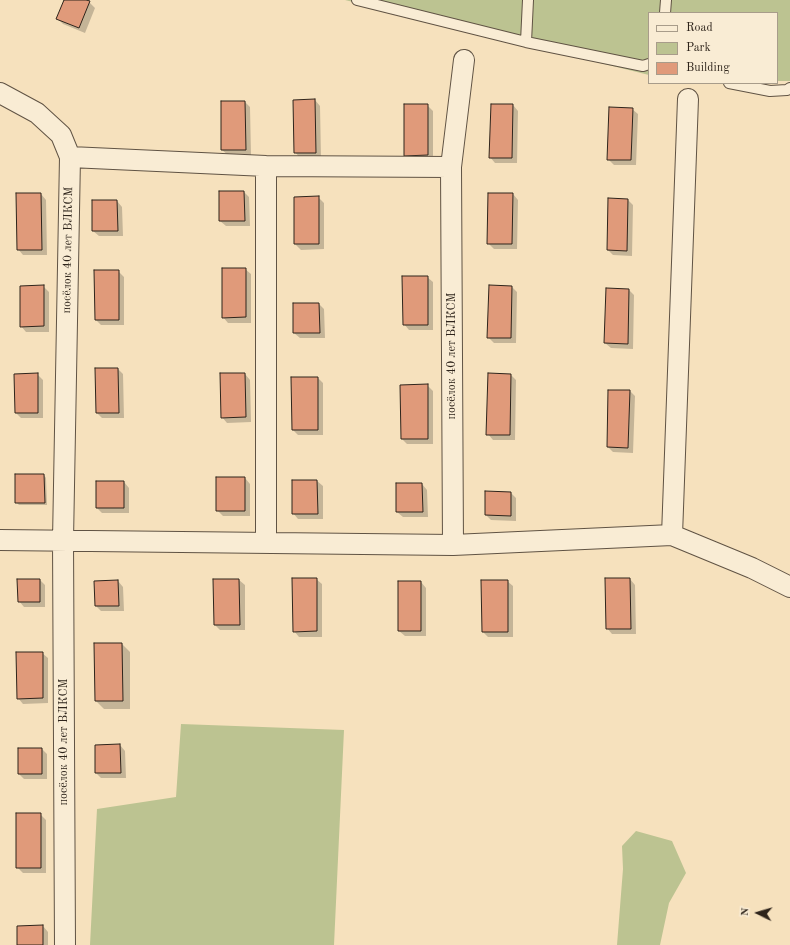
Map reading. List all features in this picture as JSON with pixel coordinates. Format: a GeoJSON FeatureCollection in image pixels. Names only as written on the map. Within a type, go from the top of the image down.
{"type":"FeatureCollection","features":[{"type":"Feature","properties":{"kind":"street","name":"посёлок 40 лет ВЛКСМ"},"geometry":{"type":"LineString","coordinates":[[453,545],[451,168],[464,60]]}},
{"type":"Feature","properties":{"kind":"street"},"geometry":{"type":"LineString","coordinates":[[0,93],[37,113],[61,135],[70,157],[266,166],[451,168]]}},
{"type":"Feature","properties":{"kind":"street"},"geometry":{"type":"LineString","coordinates":[[672,536],[688,100]]}},
{"type":"Feature","properties":{"kind":"street","name":"посёлок 40 лет ВЛКСМ"},"geometry":{"type":"LineString","coordinates":[[65,945],[63,540],[70,157]]}},
{"type":"Feature","properties":{"kind":"street"},"geometry":{"type":"LineString","coordinates":[[266,166],[266,543]]}},
{"type":"Feature","properties":{"kind":"street"},"geometry":{"type":"LineString","coordinates":[[0,540],[453,545],[672,536],[752,568],[790,587]]}},
{"type":"Feature","properties":{"kind":"lane"},"geometry":{"type":"LineString","coordinates":[[358,0],[392,4],[526,42],[647,66]]}},
{"type":"Feature","properties":{"kind":"lane"},"geometry":{"type":"LineString","coordinates":[[526,42],[528,0]]}},
{"type":"Feature","properties":{"kind":"lane"},"geometry":{"type":"LineString","coordinates":[[665,12],[666,0]]}},
{"type":"Feature","properties":{"kind":"lane"},"geometry":{"type":"LineString","coordinates":[[734,84],[770,91],[787,90],[790,88]]}},
{"type":"Feature","properties":{"kind":"green space"},"geometry":{"type":"Polygon","coordinates":[[[345,0],[790,0],[790,81],[778,81],[778,12],[648,12],[648,75],[345,0]]]}},
{"type":"Feature","properties":{"kind":"green space"},"geometry":{"type":"Polygon","coordinates":[[[181,724],[344,730],[334,945],[90,945],[97,809],[176,797],[181,724]]]}},
{"type":"Feature","properties":{"kind":"green space"},"geometry":{"type":"Polygon","coordinates":[[[636,831],[672,841],[686,873],[669,903],[660,945],[617,945],[623,869],[622,846],[636,831]]]}},
{"type":"Feature","properties":{"kind":"building"},"geometry":{"type":"Polygon","coordinates":[[[64,0],[90,1],[79,28],[56,19],[64,0]]]}},
{"type":"Feature","properties":{"kind":"building"},"geometry":{"type":"Polygon","coordinates":[[[315,99],[316,153],[294,153],[293,100],[315,99]]]}},
{"type":"Feature","properties":{"kind":"building"},"geometry":{"type":"Polygon","coordinates":[[[221,101],[245,101],[246,150],[221,150],[221,101]]]}},
{"type":"Feature","properties":{"kind":"building"},"geometry":{"type":"Polygon","coordinates":[[[404,104],[428,104],[428,155],[404,156],[404,104]]]}},
{"type":"Feature","properties":{"kind":"building"},"geometry":{"type":"Polygon","coordinates":[[[491,104],[513,104],[512,158],[489,158],[491,104]]]}},
{"type":"Feature","properties":{"kind":"building"},"geometry":{"type":"Polygon","coordinates":[[[609,107],[633,108],[631,160],[607,160],[609,107]]]}},
{"type":"Feature","properties":{"kind":"building"},"geometry":{"type":"Polygon","coordinates":[[[219,191],[244,191],[245,221],[219,221],[219,191]]]}},
{"type":"Feature","properties":{"kind":"building"},"geometry":{"type":"Polygon","coordinates":[[[16,193],[41,193],[42,250],[17,250],[16,193]]]}},
{"type":"Feature","properties":{"kind":"building"},"geometry":{"type":"Polygon","coordinates":[[[488,193],[513,193],[512,244],[487,244],[488,193]]]}},
{"type":"Feature","properties":{"kind":"building"},"geometry":{"type":"Polygon","coordinates":[[[319,196],[319,244],[294,244],[294,197],[319,196]]]}},
{"type":"Feature","properties":{"kind":"building"},"geometry":{"type":"Polygon","coordinates":[[[608,198],[628,199],[627,251],[607,250],[608,198]]]}},
{"type":"Feature","properties":{"kind":"building"},"geometry":{"type":"Polygon","coordinates":[[[92,200],[117,200],[118,231],[92,231],[92,200]]]}},
{"type":"Feature","properties":{"kind":"building"},"geometry":{"type":"Polygon","coordinates":[[[222,268],[246,268],[246,317],[222,318],[222,268]]]}},
{"type":"Feature","properties":{"kind":"building"},"geometry":{"type":"Polygon","coordinates":[[[94,270],[119,270],[119,320],[95,320],[94,270]]]}},
{"type":"Feature","properties":{"kind":"building"},"geometry":{"type":"Polygon","coordinates":[[[402,276],[428,276],[428,325],[403,325],[402,276]]]}},
{"type":"Feature","properties":{"kind":"building"},"geometry":{"type":"Polygon","coordinates":[[[44,285],[44,326],[20,327],[20,286],[44,285]]]}},
{"type":"Feature","properties":{"kind":"building"},"geometry":{"type":"Polygon","coordinates":[[[489,285],[512,286],[511,338],[487,338],[489,285]]]}},
{"type":"Feature","properties":{"kind":"building"},"geometry":{"type":"Polygon","coordinates":[[[606,288],[629,289],[628,344],[604,343],[606,288]]]}},
{"type":"Feature","properties":{"kind":"building"},"geometry":{"type":"Polygon","coordinates":[[[293,303],[319,303],[320,333],[293,333],[293,303]]]}},
{"type":"Feature","properties":{"kind":"building"},"geometry":{"type":"Polygon","coordinates":[[[95,368],[118,368],[119,413],[96,413],[95,368]]]}},
{"type":"Feature","properties":{"kind":"building"},"geometry":{"type":"Polygon","coordinates":[[[38,373],[38,413],[15,413],[14,374],[38,373]]]}},
{"type":"Feature","properties":{"kind":"building"},"geometry":{"type":"Polygon","coordinates":[[[220,373],[245,373],[246,417],[221,418],[220,373]]]}},
{"type":"Feature","properties":{"kind":"building"},"geometry":{"type":"Polygon","coordinates":[[[488,373],[511,374],[510,435],[486,435],[488,373]]]}},
{"type":"Feature","properties":{"kind":"building"},"geometry":{"type":"Polygon","coordinates":[[[291,377],[318,377],[318,430],[292,430],[291,377]]]}},
{"type":"Feature","properties":{"kind":"building"},"geometry":{"type":"Polygon","coordinates":[[[428,384],[428,439],[401,439],[400,385],[428,384]]]}},
{"type":"Feature","properties":{"kind":"building"},"geometry":{"type":"Polygon","coordinates":[[[608,390],[630,390],[628,448],[607,447],[608,390]]]}},
{"type":"Feature","properties":{"kind":"building"},"geometry":{"type":"Polygon","coordinates":[[[15,474],[44,474],[45,503],[15,503],[15,474]]]}},
{"type":"Feature","properties":{"kind":"building"},"geometry":{"type":"Polygon","coordinates":[[[216,477],[245,477],[245,511],[216,511],[216,477]]]}},
{"type":"Feature","properties":{"kind":"building"},"geometry":{"type":"Polygon","coordinates":[[[292,480],[317,480],[318,514],[292,514],[292,480]]]}},
{"type":"Feature","properties":{"kind":"building"},"geometry":{"type":"Polygon","coordinates":[[[96,481],[124,481],[124,508],[96,508],[96,481]]]}},
{"type":"Feature","properties":{"kind":"building"},"geometry":{"type":"Polygon","coordinates":[[[396,483],[422,483],[423,512],[396,512],[396,483]]]}},
{"type":"Feature","properties":{"kind":"building"},"geometry":{"type":"Polygon","coordinates":[[[485,491],[511,492],[511,516],[485,515],[485,491]]]}},
{"type":"Feature","properties":{"kind":"building"},"geometry":{"type":"Polygon","coordinates":[[[292,578],[317,578],[317,631],[293,632],[292,578]]]}},
{"type":"Feature","properties":{"kind":"building"},"geometry":{"type":"Polygon","coordinates":[[[605,578],[630,578],[631,629],[606,629],[605,578]]]}},
{"type":"Feature","properties":{"kind":"building"},"geometry":{"type":"Polygon","coordinates":[[[17,579],[40,579],[40,602],[18,602],[17,579]]]}},
{"type":"Feature","properties":{"kind":"building"},"geometry":{"type":"Polygon","coordinates":[[[213,579],[239,579],[240,625],[214,625],[213,579]]]}},
{"type":"Feature","properties":{"kind":"building"},"geometry":{"type":"Polygon","coordinates":[[[118,580],[119,606],[95,606],[94,581],[118,580]]]}},
{"type":"Feature","properties":{"kind":"building"},"geometry":{"type":"Polygon","coordinates":[[[481,580],[508,580],[508,632],[482,632],[481,580]]]}},
{"type":"Feature","properties":{"kind":"building"},"geometry":{"type":"Polygon","coordinates":[[[398,581],[421,581],[421,631],[398,631],[398,581]]]}},
{"type":"Feature","properties":{"kind":"building"},"geometry":{"type":"Polygon","coordinates":[[[94,643],[122,643],[123,701],[95,701],[94,643]]]}},
{"type":"Feature","properties":{"kind":"building"},"geometry":{"type":"Polygon","coordinates":[[[16,652],[43,652],[43,698],[17,699],[16,652]]]}},
{"type":"Feature","properties":{"kind":"building"},"geometry":{"type":"Polygon","coordinates":[[[120,744],[121,773],[95,773],[95,745],[120,744]]]}},
{"type":"Feature","properties":{"kind":"building"},"geometry":{"type":"Polygon","coordinates":[[[18,748],[42,748],[42,774],[18,774],[18,748]]]}},
{"type":"Feature","properties":{"kind":"building"},"geometry":{"type":"Polygon","coordinates":[[[16,813],[41,813],[41,868],[16,868],[16,813]]]}},
{"type":"Feature","properties":{"kind":"building"},"geometry":{"type":"Polygon","coordinates":[[[43,925],[43,945],[17,945],[17,926],[43,925]]]}}]}
